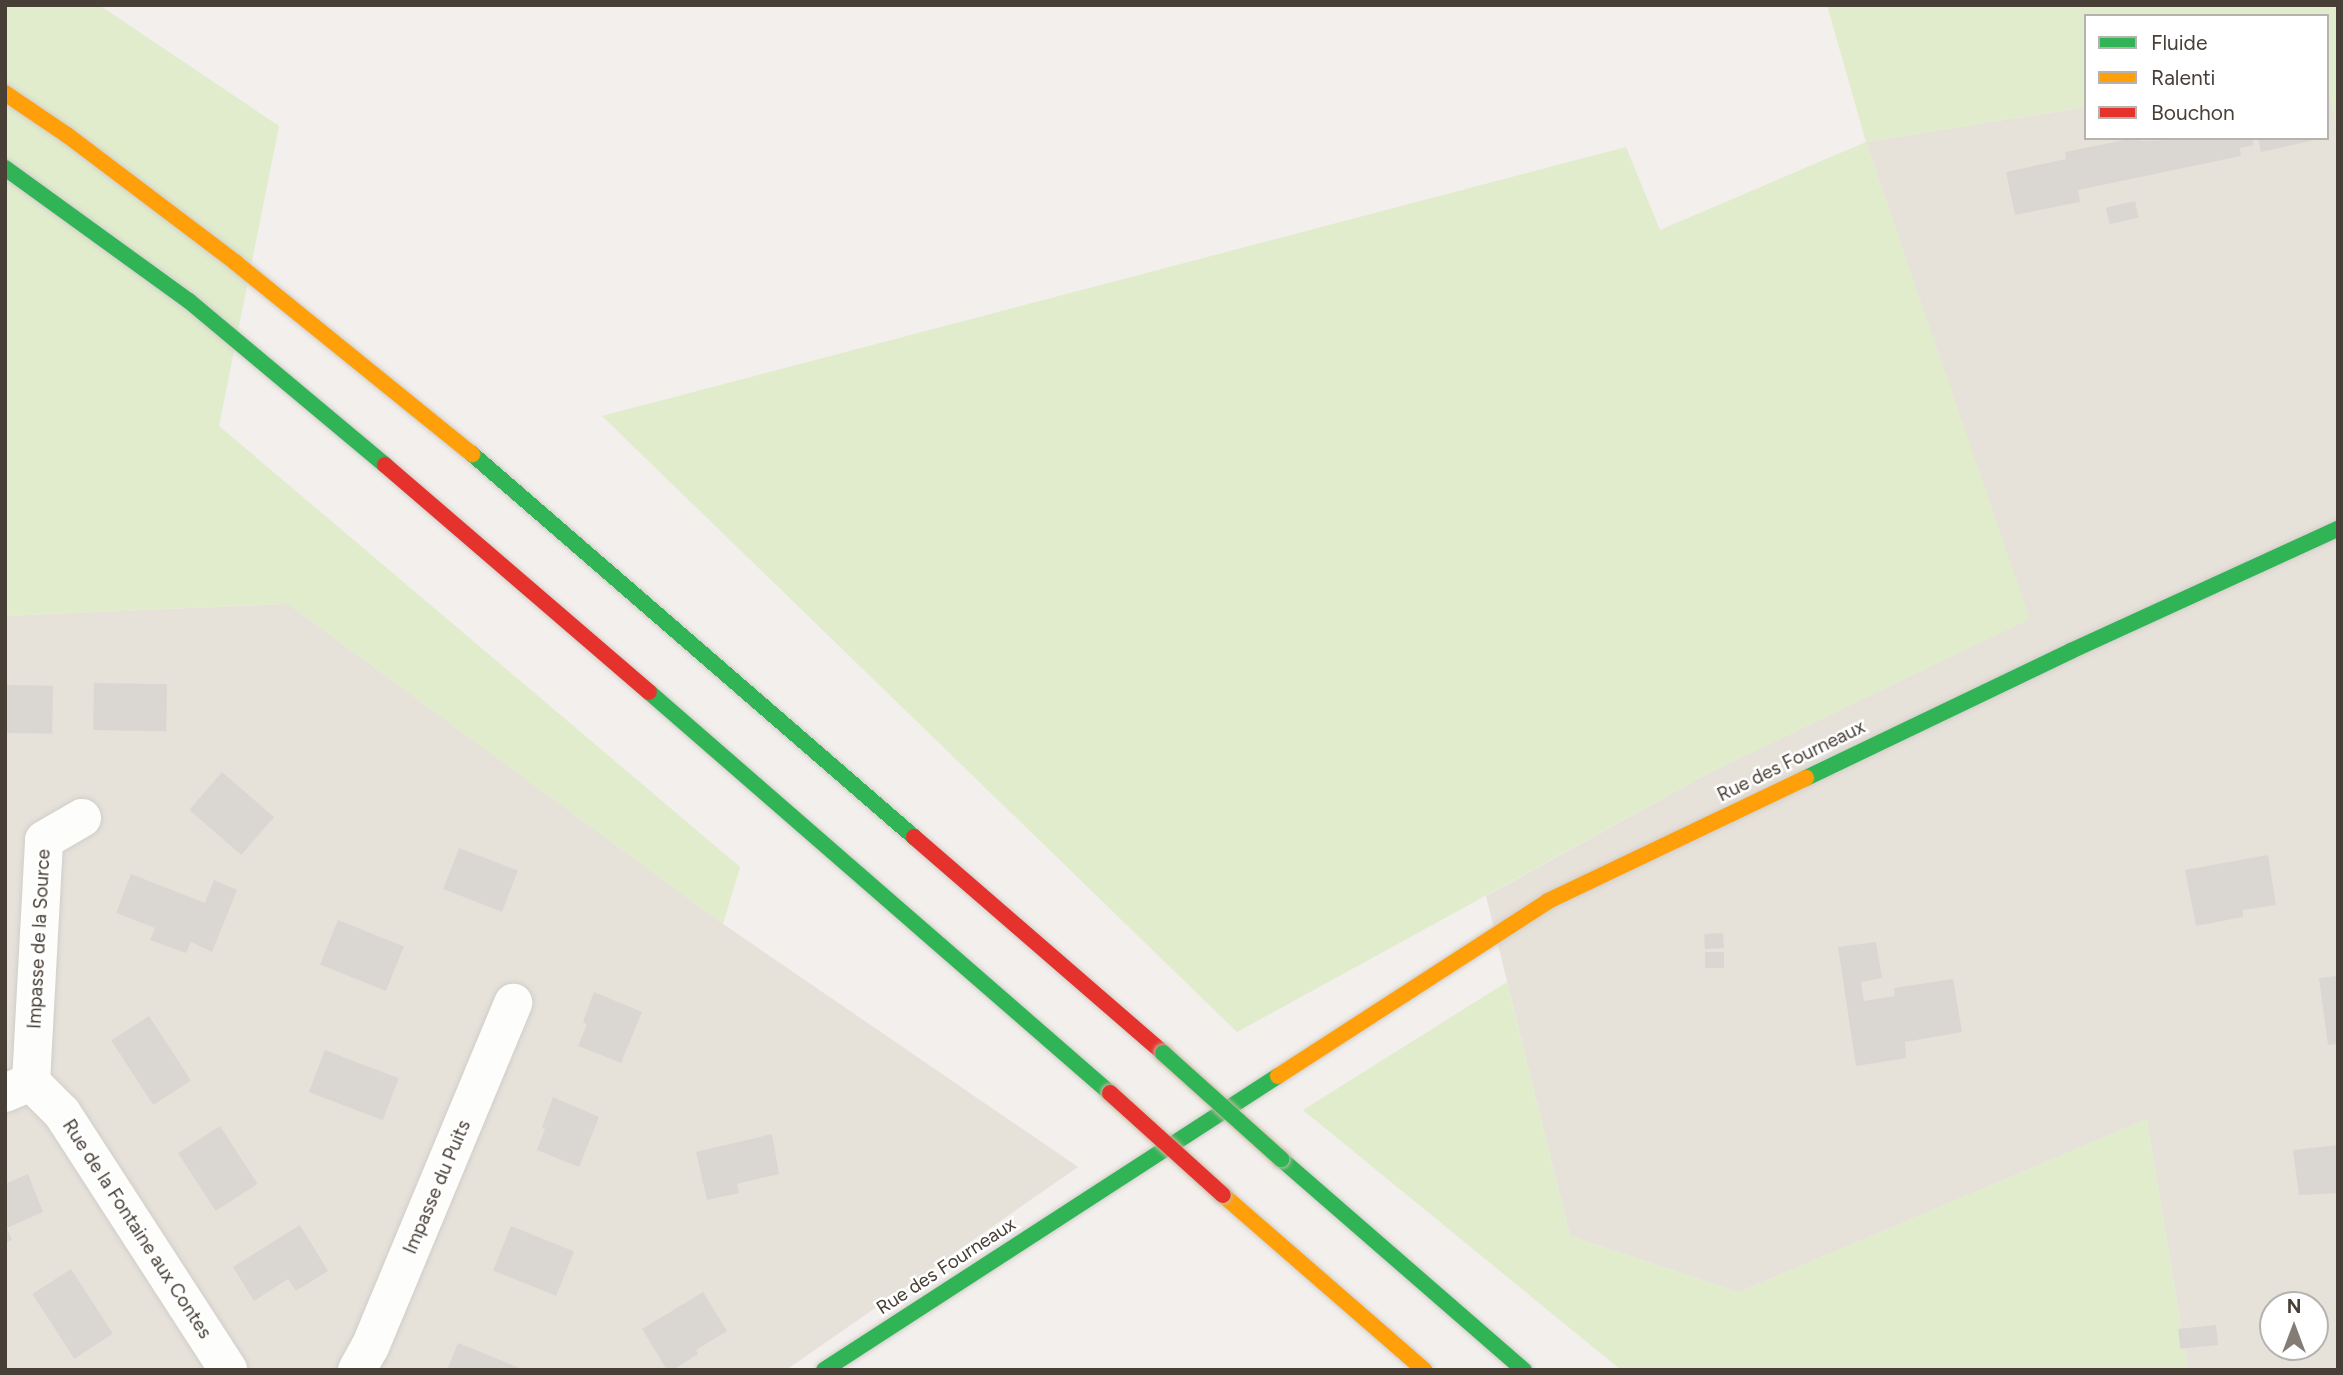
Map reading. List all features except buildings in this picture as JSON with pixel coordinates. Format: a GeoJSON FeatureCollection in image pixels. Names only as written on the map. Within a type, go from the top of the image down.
{"type":"FeatureCollection","features":[{"type":"Feature","properties":{"kind":"main road"},"geometry":{"type":"LineString","coordinates":[[5,93],[67,135],[236,263],[471,453],[1524,1370]]}},
{"type":"Feature","properties":{"kind":"main road"},"geometry":{"type":"LineString","coordinates":[[5,168],[190,301],[442,512],[1424,1370]]}},
{"type":"Feature","properties":{"kind":"main road","name":"Rue des Fourneaux"},"geometry":{"type":"LineString","coordinates":[[824,1370],[1548,901],[2071,651],[2338,529]]}},
{"type":"Feature","properties":{"kind":"street","name":"Impasse de la Source"},"geometry":{"type":"LineString","coordinates":[[18,1088],[44,840],[82,818]]}},
{"type":"Feature","properties":{"kind":"street","name":"Impasse du Puits"},"geometry":{"type":"LineString","coordinates":[[357,1370],[370,1347],[513,1003]]}},
{"type":"Feature","properties":{"kind":"street","name":"Rue de la Fontaine aux Contes"},"geometry":{"type":"LineString","coordinates":[[18,1088],[62,1113],[228,1370]]}},
{"type":"Feature","properties":{"kind":"shaded area"},"geometry":{"type":"Polygon","coordinates":[[[2329,92],[2338,135],[2338,1370],[2188,1370],[2147,1119],[1739,1292],[1570,1236],[1486,896],[1711,772],[2029,619],[1866,142],[2084,107],[2084,140],[2329,140],[2329,92]]]}},
{"type":"Feature","properties":{"kind":"shaded area"},"geometry":{"type":"Polygon","coordinates":[[[288,604],[723,924],[1078,1167],[786,1370],[5,1370],[5,616],[288,604]]]}},
{"type":"Feature","properties":{"kind":"green space"},"geometry":{"type":"Polygon","coordinates":[[[5,5],[99,5],[279,126],[219,426],[740,867],[723,924],[288,604],[5,616],[5,5]]]}},
{"type":"Feature","properties":{"kind":"green space"},"geometry":{"type":"Polygon","coordinates":[[[1827,5],[2338,5],[2338,135],[2329,92],[2329,14],[2084,14],[2084,107],[1866,142],[1827,5]]]}},
{"type":"Feature","properties":{"kind":"green space"},"geometry":{"type":"Polygon","coordinates":[[[1866,142],[2030,619],[1711,772],[1237,1032],[602,416],[1626,147],[1660,230],[1866,142]]]}},
{"type":"Feature","properties":{"kind":"green space"},"geometry":{"type":"Polygon","coordinates":[[[1507,982],[1570,1236],[1739,1292],[2147,1119],[2188,1370],[1621,1370],[1303,1110],[1507,982]]]}},
{"type":"Feature","properties":{"kind":"traffic: fast"},"geometry":{"type":"LineString","coordinates":[[5,168],[189,301],[385,465]]}},
{"type":"Feature","properties":{"kind":"traffic: fast"},"geometry":{"type":"LineString","coordinates":[[472,454],[914,837]]}},
{"type":"Feature","properties":{"kind":"traffic: fast"},"geometry":{"type":"LineString","coordinates":[[1806,778],[2071,651],[2338,529]]}},
{"type":"Feature","properties":{"kind":"traffic: fast"},"geometry":{"type":"LineString","coordinates":[[649,692],[1110,1093]]}},
{"type":"Feature","properties":{"kind":"traffic: fast"},"geometry":{"type":"LineString","coordinates":[[1163,1053],[1281,1159]]}},
{"type":"Feature","properties":{"kind":"traffic: fast"},"geometry":{"type":"LineString","coordinates":[[824,1370],[1278,1076]]}},
{"type":"Feature","properties":{"kind":"traffic: fast"},"geometry":{"type":"LineString","coordinates":[[1281,1159],[1524,1370]]}},
{"type":"Feature","properties":{"kind":"traffic: slow"},"geometry":{"type":"LineString","coordinates":[[5,93],[67,135],[236,263],[472,454]]}},
{"type":"Feature","properties":{"kind":"traffic: slow"},"geometry":{"type":"LineString","coordinates":[[1278,1076],[1548,901],[1806,778]]}},
{"type":"Feature","properties":{"kind":"traffic: slow"},"geometry":{"type":"LineString","coordinates":[[1223,1195],[1424,1370]]}},
{"type":"Feature","properties":{"kind":"traffic: jam"},"geometry":{"type":"LineString","coordinates":[[385,465],[649,692]]}},
{"type":"Feature","properties":{"kind":"traffic: jam"},"geometry":{"type":"LineString","coordinates":[[914,837],[1163,1053]]}},
{"type":"Feature","properties":{"kind":"traffic: jam"},"geometry":{"type":"LineString","coordinates":[[1110,1093],[1223,1195]]}}]}
